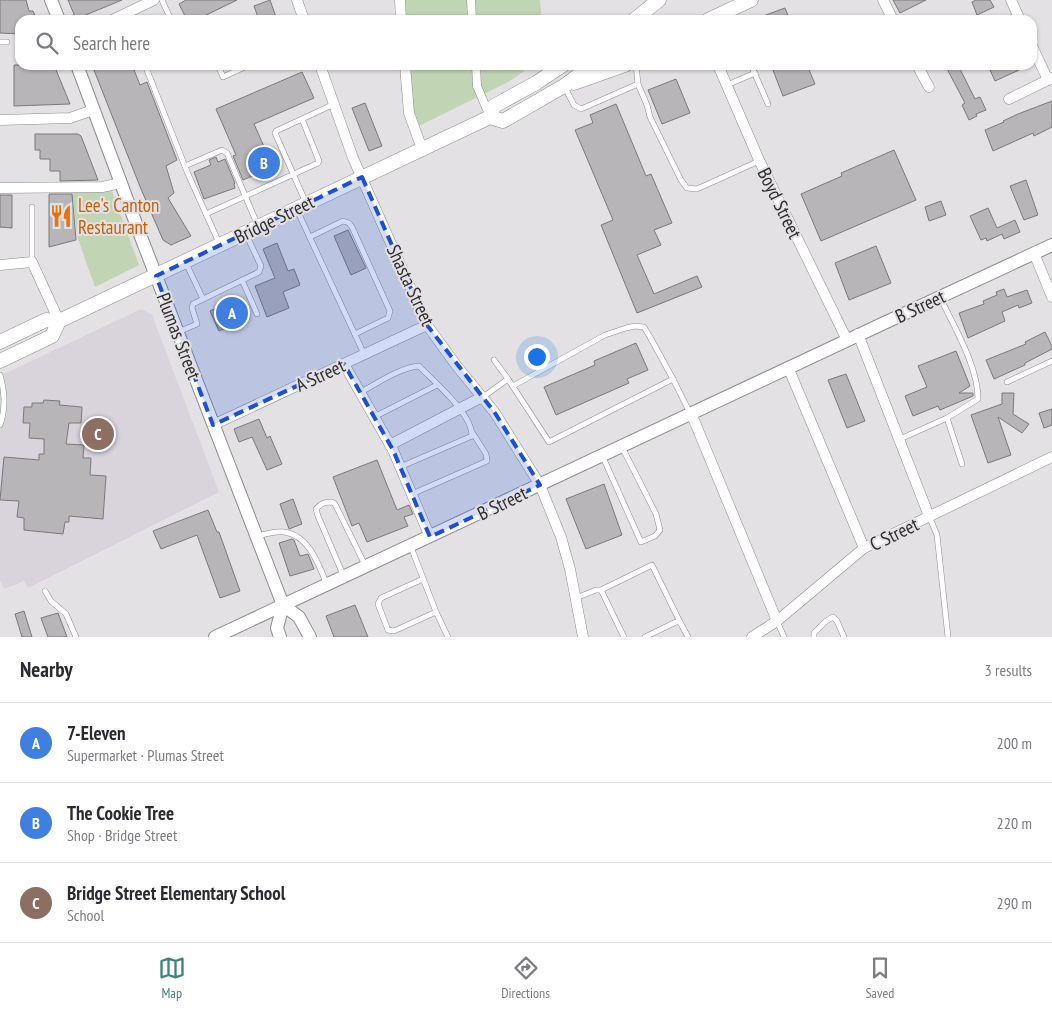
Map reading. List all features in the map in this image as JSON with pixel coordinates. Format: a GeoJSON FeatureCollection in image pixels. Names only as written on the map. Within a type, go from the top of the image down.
{"type":"FeatureCollection","features":[{"type":"Feature","properties":{"kind":"main road"},"geometry":{"type":"LineString","coordinates":[[640,15],[659,0]]}},
{"type":"Feature","properties":{"kind":"main road"},"geometry":{"type":"LineString","coordinates":[[718,15],[750,0]]}},
{"type":"Feature","properties":{"kind":"main road","name":"Bridge Street"},"geometry":{"type":"LineString","coordinates":[[0,342],[46,320],[59,321],[490,117],[494,106],[556,70]]}},
{"type":"Feature","properties":{"kind":"main road","name":"Bridge Street"},"geometry":{"type":"LineString","coordinates":[[490,117],[502,121],[564,86],[585,70]]}},
{"type":"Feature","properties":{"kind":"main road"},"geometry":{"type":"LineString","coordinates":[[564,86],[610,70]]}},
{"type":"Feature","properties":{"kind":"main road","name":"Bridge Street"},"geometry":{"type":"LineString","coordinates":[[0,361],[52,336],[59,321]]}},
{"type":"Feature","properties":{"kind":"street"},"geometry":{"type":"LineString","coordinates":[[51,0],[57,15]]}},
{"type":"Feature","properties":{"kind":"street"},"geometry":{"type":"LineString","coordinates":[[130,15],[154,0]]}},
{"type":"Feature","properties":{"kind":"street"},"geometry":{"type":"LineString","coordinates":[[297,0],[302,15]]}},
{"type":"Feature","properties":{"kind":"street"},"geometry":{"type":"LineString","coordinates":[[400,0],[401,15]]}},
{"type":"Feature","properties":{"kind":"street"},"geometry":{"type":"LineString","coordinates":[[471,0],[472,15]]}},
{"type":"Feature","properties":{"kind":"street"},"geometry":{"type":"LineString","coordinates":[[883,0],[890,15]]}},
{"type":"Feature","properties":{"kind":"street"},"geometry":{"type":"LineString","coordinates":[[1011,0],[1018,15]]}},
{"type":"Feature","properties":{"kind":"street"},"geometry":{"type":"LineString","coordinates":[[1008,99],[1050,79],[1037,55]]}},
{"type":"Feature","properties":{"kind":"street","name":"Plumas Street"},"geometry":{"type":"LineString","coordinates":[[79,70],[283,605]]}},
{"type":"Feature","properties":{"kind":"street","name":"Shasta Street"},"geometry":{"type":"LineString","coordinates":[[322,70],[353,158],[427,326],[495,413],[540,485],[561,537],[583,637]]}},
{"type":"Feature","properties":{"kind":"street"},"geometry":{"type":"LineString","coordinates":[[405,70],[409,113],[422,150]]}},
{"type":"Feature","properties":{"kind":"street"},"geometry":{"type":"LineString","coordinates":[[476,70],[477,86],[490,117]]}},
{"type":"Feature","properties":{"kind":"street","name":"Boyd Street"},"geometry":{"type":"LineString","coordinates":[[720,70],[759,160],[852,337],[899,440],[929,516]]}},
{"type":"Feature","properties":{"kind":"street"},"geometry":{"type":"LineString","coordinates":[[920,70],[929,87]]}},
{"type":"Feature","properties":{"kind":"street"},"geometry":{"type":"LineString","coordinates":[[0,120],[70,118],[93,110]]}},
{"type":"Feature","properties":{"kind":"street"},"geometry":{"type":"LineString","coordinates":[[0,188],[102,187],[121,184]]}},
{"type":"Feature","properties":{"kind":"street","name":"B Street"},"geometry":{"type":"LineString","coordinates":[[215,637],[622,447],[852,337],[1052,245]]}},
{"type":"Feature","properties":{"kind":"street"},"geometry":{"type":"LineString","coordinates":[[1034,253],[1052,297]]}},
{"type":"Feature","properties":{"kind":"street"},"geometry":{"type":"LineString","coordinates":[[0,265],[32,262],[59,321]]}},
{"type":"Feature","properties":{"kind":"street","name":"A Street"},"geometry":{"type":"LineString","coordinates":[[213,425],[427,326]]}},
{"type":"Feature","properties":{"kind":"street"},"geometry":{"type":"LineString","coordinates":[[344,364],[390,445],[430,537]]}},
{"type":"Feature","properties":{"kind":"street"},"geometry":{"type":"LineString","coordinates":[[788,367],[864,548]]}},
{"type":"Feature","properties":{"kind":"street"},"geometry":{"type":"LineString","coordinates":[[390,445],[482,397]]}},
{"type":"Feature","properties":{"kind":"street"},"geometry":{"type":"LineString","coordinates":[[691,413],[777,621]]}},
{"type":"Feature","properties":{"kind":"street","name":"C Street"},"geometry":{"type":"LineString","coordinates":[[752,637],[777,621],[864,548],[1052,457]]}},
{"type":"Feature","properties":{"kind":"street"},"geometry":{"type":"LineString","coordinates":[[280,637],[277,628],[283,605],[299,617],[310,637]]}},
{"type":"Feature","properties":{"kind":"lane"},"geometry":{"type":"LineString","coordinates":[[162,0],[169,15]]}},
{"type":"Feature","properties":{"kind":"lane"},"geometry":{"type":"LineString","coordinates":[[0,42],[7,42]]}},
{"type":"Feature","properties":{"kind":"lane"},"geometry":{"type":"LineString","coordinates":[[147,70],[185,166],[220,245]]}},
{"type":"Feature","properties":{"kind":"lane"},"geometry":{"type":"LineString","coordinates":[[220,70],[223,77],[235,70]]}},
{"type":"Feature","properties":{"kind":"lane"},"geometry":{"type":"LineString","coordinates":[[637,70],[638,84],[650,117],[681,180],[687,188],[697,189],[759,160]]}},
{"type":"Feature","properties":{"kind":"lane"},"geometry":{"type":"LineString","coordinates":[[754,70],[768,104]]}},
{"type":"Feature","properties":{"kind":"lane"},"geometry":{"type":"LineString","coordinates":[[726,85],[755,73]]}},
{"type":"Feature","properties":{"kind":"lane"},"geometry":{"type":"LineString","coordinates":[[564,86],[574,105],[581,109],[638,84]]}},
{"type":"Feature","properties":{"kind":"lane"},"geometry":{"type":"LineString","coordinates":[[334,104],[302,118],[275,133],[294,174],[310,238],[364,355]]}},
{"type":"Feature","properties":{"kind":"lane"},"geometry":{"type":"LineString","coordinates":[[206,214],[319,161],[302,118]]}},
{"type":"Feature","properties":{"kind":"lane"},"geometry":{"type":"LineString","coordinates":[[178,332],[197,324],[192,308],[193,304],[259,272],[261,266],[245,196],[227,153],[222,150],[185,166]]}},
{"type":"Feature","properties":{"kind":"lane"},"geometry":{"type":"LineString","coordinates":[[32,207],[32,262]]}},
{"type":"Feature","properties":{"kind":"lane"},"geometry":{"type":"LineString","coordinates":[[310,238],[343,221],[352,227],[390,311],[388,318],[355,334]]}},
{"type":"Feature","properties":{"kind":"lane"},"geometry":{"type":"LineString","coordinates":[[186,262],[203,299]]}},
{"type":"Feature","properties":{"kind":"lane"},"geometry":{"type":"LineString","coordinates":[[242,280],[257,314]]}},
{"type":"Feature","properties":{"kind":"lane"},"geometry":{"type":"LineString","coordinates":[[899,440],[947,418],[978,399],[978,385],[962,343],[939,297]]}},
{"type":"Feature","properties":{"kind":"lane"},"geometry":{"type":"LineString","coordinates":[[513,386],[605,336],[626,328],[644,327],[691,413]]}},
{"type":"Feature","properties":{"kind":"lane"},"geometry":{"type":"LineString","coordinates":[[494,360],[549,442],[673,379]]}},
{"type":"Feature","properties":{"kind":"lane"},"geometry":{"type":"LineString","coordinates":[[1006,382],[1052,361]]}},
{"type":"Feature","properties":{"kind":"lane"},"geometry":{"type":"LineString","coordinates":[[360,392],[412,367],[419,366],[460,409],[486,454],[487,461],[412,494]]}},
{"type":"Feature","properties":{"kind":"lane"},"geometry":{"type":"LineString","coordinates":[[0,375],[5,392],[4,414],[0,425]]}},
{"type":"Feature","properties":{"kind":"lane"},"geometry":{"type":"LineString","coordinates":[[482,397],[508,379]]}},
{"type":"Feature","properties":{"kind":"lane"},"geometry":{"type":"LineString","coordinates":[[374,417],[437,385]]}},
{"type":"Feature","properties":{"kind":"lane"},"geometry":{"type":"LineString","coordinates":[[947,418],[962,464]]}},
{"type":"Feature","properties":{"kind":"lane"},"geometry":{"type":"LineString","coordinates":[[400,467],[472,436],[472,432]]}},
{"type":"Feature","properties":{"kind":"lane"},"geometry":{"type":"LineString","coordinates":[[602,455],[641,542],[654,536],[660,530],[656,514],[622,447]]}},
{"type":"Feature","properties":{"kind":"lane"},"geometry":{"type":"LineString","coordinates":[[345,577],[316,509],[325,502],[335,504],[366,567]]}},
{"type":"Feature","properties":{"kind":"lane"},"geometry":{"type":"LineString","coordinates":[[929,516],[937,535],[948,637]]}},
{"type":"Feature","properties":{"kind":"lane"},"geometry":{"type":"LineString","coordinates":[[257,536],[285,532],[295,536],[308,545],[328,585]]}},
{"type":"Feature","properties":{"kind":"lane"},"geometry":{"type":"LineString","coordinates":[[411,546],[436,612],[448,637]]}},
{"type":"Feature","properties":{"kind":"lane"},"geometry":{"type":"LineString","coordinates":[[575,598],[600,590],[652,565],[688,637]]}},
{"type":"Feature","properties":{"kind":"lane"},"geometry":{"type":"LineString","coordinates":[[423,579],[381,598],[378,604],[388,630],[394,631],[436,612]]}},
{"type":"Feature","properties":{"kind":"lane"},"geometry":{"type":"LineString","coordinates":[[600,590],[624,637]]}},
{"type":"Feature","properties":{"kind":"lane"},"geometry":{"type":"LineString","coordinates":[[45,591],[51,601],[66,614],[76,637]]}},
{"type":"Feature","properties":{"kind":"lane"},"geometry":{"type":"LineString","coordinates":[[814,637],[814,633],[826,620],[833,617],[837,621],[844,637]]}},
{"type":"Feature","properties":{"kind":"lane"},"geometry":{"type":"LineString","coordinates":[[777,621],[784,637]]}},
{"type":"Feature","properties":{"kind":"lane"},"geometry":{"type":"LineString","coordinates":[[645,637],[676,622],[680,622]]}},
{"type":"Feature","properties":{"kind":"highlighted area"},"geometry":{"type":"Polygon","coordinates":[[[362,177],[427,325],[495,413],[540,485],[430,537],[393,450],[344,364],[213,425],[156,276],[362,177]]]}},
{"type":"Feature","properties":{"kind":"shaded area"},"geometry":{"type":"Polygon","coordinates":[[[141,309],[152,315],[219,492],[28,588],[24,581],[4,589],[0,580],[0,376],[141,309]]]}},
{"type":"Feature","properties":{"kind":"green space"},"geometry":{"type":"Polygon","coordinates":[[[403,0],[540,0],[542,15],[404,15],[403,0]]]}},
{"type":"Feature","properties":{"kind":"green space"},"geometry":{"type":"Polygon","coordinates":[[[409,70],[524,70],[508,82],[419,126],[413,112],[409,70]]]}},
{"type":"Feature","properties":{"kind":"green space"},"geometry":{"type":"Polygon","coordinates":[[[110,186],[139,265],[95,287],[78,239],[71,188],[110,186]]]}},
{"type":"Feature","properties":{"kind":"building"},"geometry":{"type":"Polygon","coordinates":[[[0,0],[26,0],[29,11],[33,11],[35,15],[15,15],[15,34],[0,33],[0,0]]]}},
{"type":"Feature","properties":{"kind":"building"},"geometry":{"type":"Polygon","coordinates":[[[68,0],[122,0],[86,15],[74,15],[68,0]]]}},
{"type":"Feature","properties":{"kind":"building"},"geometry":{"type":"Polygon","coordinates":[[[186,0],[237,0],[206,15],[184,15],[179,4],[186,0]]]}},
{"type":"Feature","properties":{"kind":"building"},"geometry":{"type":"Polygon","coordinates":[[[270,0],[275,15],[257,15],[254,6],[270,0]]]}},
{"type":"Feature","properties":{"kind":"building"},"geometry":{"type":"Polygon","coordinates":[[[893,0],[926,0],[900,13],[893,0]]]}},
{"type":"Feature","properties":{"kind":"building"},"geometry":{"type":"Polygon","coordinates":[[[976,0],[990,0],[994,7],[977,15],[972,2],[976,0]]]}},
{"type":"Feature","properties":{"kind":"building"},"geometry":{"type":"Polygon","coordinates":[[[785,8],[788,15],[766,15],[785,8]]]}},
{"type":"Feature","properties":{"kind":"building"},"geometry":{"type":"Polygon","coordinates":[[[14,65],[15,70],[56,70],[70,104],[14,106],[14,65]]]}},
{"type":"Feature","properties":{"kind":"building"},"geometry":{"type":"Polygon","coordinates":[[[94,70],[134,70],[140,85],[147,82],[177,160],[166,166],[174,193],[168,198],[191,236],[171,245],[163,240],[94,70]]]}},
{"type":"Feature","properties":{"kind":"building"},"geometry":{"type":"Polygon","coordinates":[[[773,70],[809,70],[815,84],[783,96],[773,70]]]}},
{"type":"Feature","properties":{"kind":"building"},"geometry":{"type":"Polygon","coordinates":[[[948,70],[960,70],[975,99],[980,97],[986,110],[976,114],[977,116],[969,120],[962,105],[965,103],[948,70]]]}},
{"type":"Feature","properties":{"kind":"building"},"geometry":{"type":"Polygon","coordinates":[[[990,70],[1019,70],[995,81],[990,70]]]}},
{"type":"Feature","properties":{"kind":"building"},"geometry":{"type":"Polygon","coordinates":[[[302,72],[314,98],[254,124],[273,167],[243,180],[233,156],[236,155],[216,109],[302,72]]]}},
{"type":"Feature","properties":{"kind":"building"},"geometry":{"type":"Polygon","coordinates":[[[676,79],[690,113],[662,124],[648,90],[676,79]]]}},
{"type":"Feature","properties":{"kind":"building"},"geometry":{"type":"Polygon","coordinates":[[[1052,101],[1052,127],[1034,136],[1033,133],[993,151],[985,130],[1018,114],[1052,101]]]}},
{"type":"Feature","properties":{"kind":"building"},"geometry":{"type":"Polygon","coordinates":[[[365,103],[382,146],[369,151],[352,108],[365,103]]]}},
{"type":"Feature","properties":{"kind":"building"},"geometry":{"type":"Polygon","coordinates":[[[616,104],[646,176],[651,174],[672,223],[654,230],[661,245],[637,255],[654,294],[697,276],[702,287],[637,313],[601,225],[613,220],[575,130],[593,123],[590,115],[616,104]]]}},
{"type":"Feature","properties":{"kind":"building"},"geometry":{"type":"Polygon","coordinates":[[[35,134],[78,134],[81,136],[98,180],[60,181],[60,171],[50,171],[50,159],[40,159],[40,150],[35,150],[35,134]]]}},
{"type":"Feature","properties":{"kind":"building"},"geometry":{"type":"Polygon","coordinates":[[[894,150],[916,200],[821,241],[801,194],[842,176],[841,173],[894,150]]]}},
{"type":"Feature","properties":{"kind":"building"},"geometry":{"type":"Polygon","coordinates":[[[216,157],[218,162],[225,159],[235,183],[235,188],[204,199],[194,172],[211,165],[209,160],[216,157]]]}},
{"type":"Feature","properties":{"kind":"building"},"geometry":{"type":"Polygon","coordinates":[[[1026,180],[1038,215],[1024,220],[1010,186],[1026,180]]]}},
{"type":"Feature","properties":{"kind":"building","name":"Lee's Canton Restaurant"},"geometry":{"type":"Polygon","coordinates":[[[49,194],[72,194],[76,240],[49,247],[49,194]]]}},
{"type":"Feature","properties":{"kind":"building"},"geometry":{"type":"Polygon","coordinates":[[[0,195],[12,195],[12,228],[0,227],[0,195]]]}},
{"type":"Feature","properties":{"kind":"building"},"geometry":{"type":"Polygon","coordinates":[[[941,201],[946,215],[929,221],[925,207],[941,201]]]}},
{"type":"Feature","properties":{"kind":"building"},"geometry":{"type":"Polygon","coordinates":[[[988,208],[997,228],[1015,220],[1020,232],[1004,239],[1002,234],[987,241],[986,238],[981,240],[970,216],[988,208]]]}},
{"type":"Feature","properties":{"kind":"building"},"geometry":{"type":"Polygon","coordinates":[[[348,230],[366,268],[351,275],[334,236],[348,230]]]}},
{"type":"Feature","properties":{"kind":"building"},"geometry":{"type":"Polygon","coordinates":[[[277,243],[288,271],[294,269],[300,285],[283,292],[289,308],[267,317],[255,286],[275,278],[263,249],[277,243]]]}},
{"type":"Feature","properties":{"kind":"building"},"geometry":{"type":"Polygon","coordinates":[[[876,246],[891,283],[849,300],[835,263],[876,246]]]}},
{"type":"Feature","properties":{"kind":"building"},"geometry":{"type":"Polygon","coordinates":[[[1004,289],[1007,297],[1027,290],[1032,303],[1019,308],[1018,305],[1002,312],[1005,321],[968,338],[959,313],[984,304],[983,301],[997,295],[996,292],[1004,289]]]}},
{"type":"Feature","properties":{"kind":"building"},"geometry":{"type":"Polygon","coordinates":[[[235,300],[244,320],[219,331],[210,311],[235,300]]]}},
{"type":"Feature","properties":{"kind":"building"},"geometry":{"type":"Polygon","coordinates":[[[1045,332],[1052,349],[1025,363],[1025,365],[994,379],[986,360],[1026,344],[1025,342],[1045,332]]]}},
{"type":"Feature","properties":{"kind":"building"},"geometry":{"type":"Polygon","coordinates":[[[636,343],[648,370],[627,379],[629,383],[556,415],[544,387],[595,365],[594,361],[636,343]]]}},
{"type":"Feature","properties":{"kind":"building"},"geometry":{"type":"Polygon","coordinates":[[[956,351],[970,386],[959,393],[973,393],[973,396],[940,410],[938,406],[913,416],[905,396],[927,387],[918,366],[956,351]]]}},
{"type":"Feature","properties":{"kind":"building"},"geometry":{"type":"Polygon","coordinates":[[[846,374],[865,421],[847,428],[828,380],[846,374]]]}},
{"type":"Feature","properties":{"kind":"building"},"geometry":{"type":"Polygon","coordinates":[[[1002,393],[1014,393],[1013,414],[1029,424],[1022,433],[998,417],[1011,455],[988,463],[971,415],[1002,404],[1002,393]]]}},
{"type":"Feature","properties":{"kind":"building"},"geometry":{"type":"Polygon","coordinates":[[[44,400],[60,401],[59,405],[82,407],[81,423],[69,423],[66,444],[84,445],[83,458],[91,458],[90,475],[106,476],[103,519],[69,516],[69,522],[65,522],[63,534],[24,530],[24,518],[17,517],[19,501],[0,500],[4,457],[39,460],[39,454],[44,454],[44,439],[29,438],[30,423],[23,423],[24,407],[32,407],[32,403],[43,403],[44,400]]]}},
{"type":"Feature","properties":{"kind":"building"},"geometry":{"type":"Polygon","coordinates":[[[1052,409],[1052,425],[1044,428],[1039,413],[1052,409]]]}},
{"type":"Feature","properties":{"kind":"building"},"geometry":{"type":"Polygon","coordinates":[[[259,419],[267,438],[270,436],[282,464],[267,470],[252,437],[239,442],[234,429],[259,419]]]}},
{"type":"Feature","properties":{"kind":"building"},"geometry":{"type":"Polygon","coordinates":[[[377,460],[397,510],[409,505],[413,514],[404,517],[408,526],[367,542],[359,523],[352,526],[333,477],[377,460]]]}},
{"type":"Feature","properties":{"kind":"building"},"geometry":{"type":"Polygon","coordinates":[[[604,484],[622,535],[586,549],[566,499],[604,484]]]}},
{"type":"Feature","properties":{"kind":"building"},"geometry":{"type":"Polygon","coordinates":[[[293,499],[302,524],[289,529],[280,504],[293,499]]]}},
{"type":"Feature","properties":{"kind":"building"},"geometry":{"type":"Polygon","coordinates":[[[208,510],[217,532],[219,532],[240,591],[220,598],[197,535],[161,549],[153,531],[208,510]]]}},
{"type":"Feature","properties":{"kind":"building"},"geometry":{"type":"Polygon","coordinates":[[[292,539],[300,556],[308,554],[314,569],[290,576],[279,543],[292,539]]]}},
{"type":"Feature","properties":{"kind":"building"},"geometry":{"type":"Polygon","coordinates":[[[355,605],[368,637],[334,637],[326,616],[355,605]]]}},
{"type":"Feature","properties":{"kind":"building"},"geometry":{"type":"Polygon","coordinates":[[[24,611],[32,637],[22,637],[15,614],[24,611]]]}},
{"type":"Feature","properties":{"kind":"building"},"geometry":{"type":"Polygon","coordinates":[[[58,613],[67,637],[48,637],[41,618],[58,613]]]}},
{"type":"Feature","properties":{"kind":"place","name":"The Cookie Tree"},"geometry":{"type":"Point","coordinates":[264,163]}},
{"type":"Feature","properties":{"kind":"place","name":"Lee's Canton Restaurant"},"geometry":{"type":"Point","coordinates":[61,216]}},
{"type":"Feature","properties":{"kind":"place","name":"7-Eleven"},"geometry":{"type":"Point","coordinates":[232,313]}},
{"type":"Feature","properties":{"kind":"place","name":"Bridge Street Elementary School"},"geometry":{"type":"Point","coordinates":[98,434]}}]}
